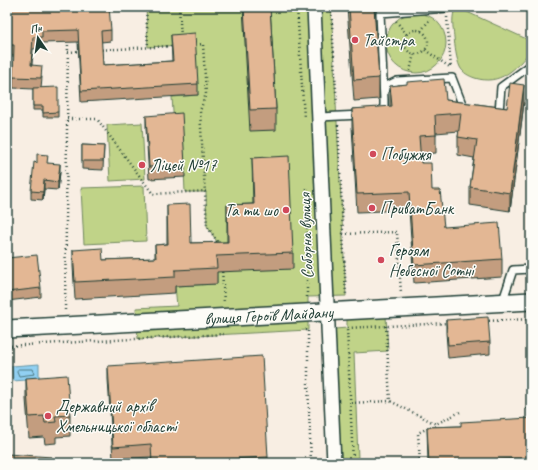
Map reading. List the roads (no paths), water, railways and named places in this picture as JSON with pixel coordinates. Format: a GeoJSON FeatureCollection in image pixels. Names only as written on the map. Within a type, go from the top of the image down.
{"type":"FeatureCollection","features":[{"type":"Feature","properties":{"kind":"street","name":"Соборна вулиця"},"geometry":{"type":"LineString","coordinates":[[314,7],[334,463]]}},
{"type":"Feature","properties":{"kind":"street","name":"вулиця Героїв Майдану"},"geometry":{"type":"LineString","coordinates":[[7,329],[531,301]]}},
{"type":"Feature","properties":{"kind":"lane"},"geometry":{"type":"LineString","coordinates":[[319,117],[379,113],[384,107],[380,13],[447,8]]}},
{"type":"Feature","properties":{"kind":"lane"},"geometry":{"type":"LineString","coordinates":[[485,111],[499,112],[501,87],[531,65]]}},
{"type":"Feature","properties":{"kind":"lane"},"geometry":{"type":"LineString","coordinates":[[384,91],[389,85],[397,81],[452,78],[464,109],[471,110]]}},
{"type":"Feature","properties":{"kind":"lane"},"geometry":{"type":"LineString","coordinates":[[502,303],[513,270],[531,269]]}},
{"type":"Feature","properties":{"kind":"water"},"geometry":{"type":"Polygon","coordinates":[[[39,364],[39,379],[13,381],[12,366],[39,364]]]}},
{"type":"Feature","properties":{"kind":"place","name":"Тайстра"},"geometry":{"type":"Point","coordinates":[355,40]}},
{"type":"Feature","properties":{"kind":"place","name":"Побужжя"},"geometry":{"type":"Point","coordinates":[373,154]}},
{"type":"Feature","properties":{"kind":"place","name":"Ліцей №17"},"geometry":{"type":"Point","coordinates":[142,165]}},
{"type":"Feature","properties":{"kind":"place","name":"ПриватБанк"},"geometry":{"type":"Point","coordinates":[372,208]}},
{"type":"Feature","properties":{"kind":"place","name":"Та ти шо"},"geometry":{"type":"Point","coordinates":[286,210]}},
{"type":"Feature","properties":{"kind":"place","name":"Героям Небесної Сотні"},"geometry":{"type":"Point","coordinates":[381,260]}},
{"type":"Feature","properties":{"kind":"place","name":"Державний архів Хмельницької області"},"geometry":{"type":"Point","coordinates":[48,416]}}]}
